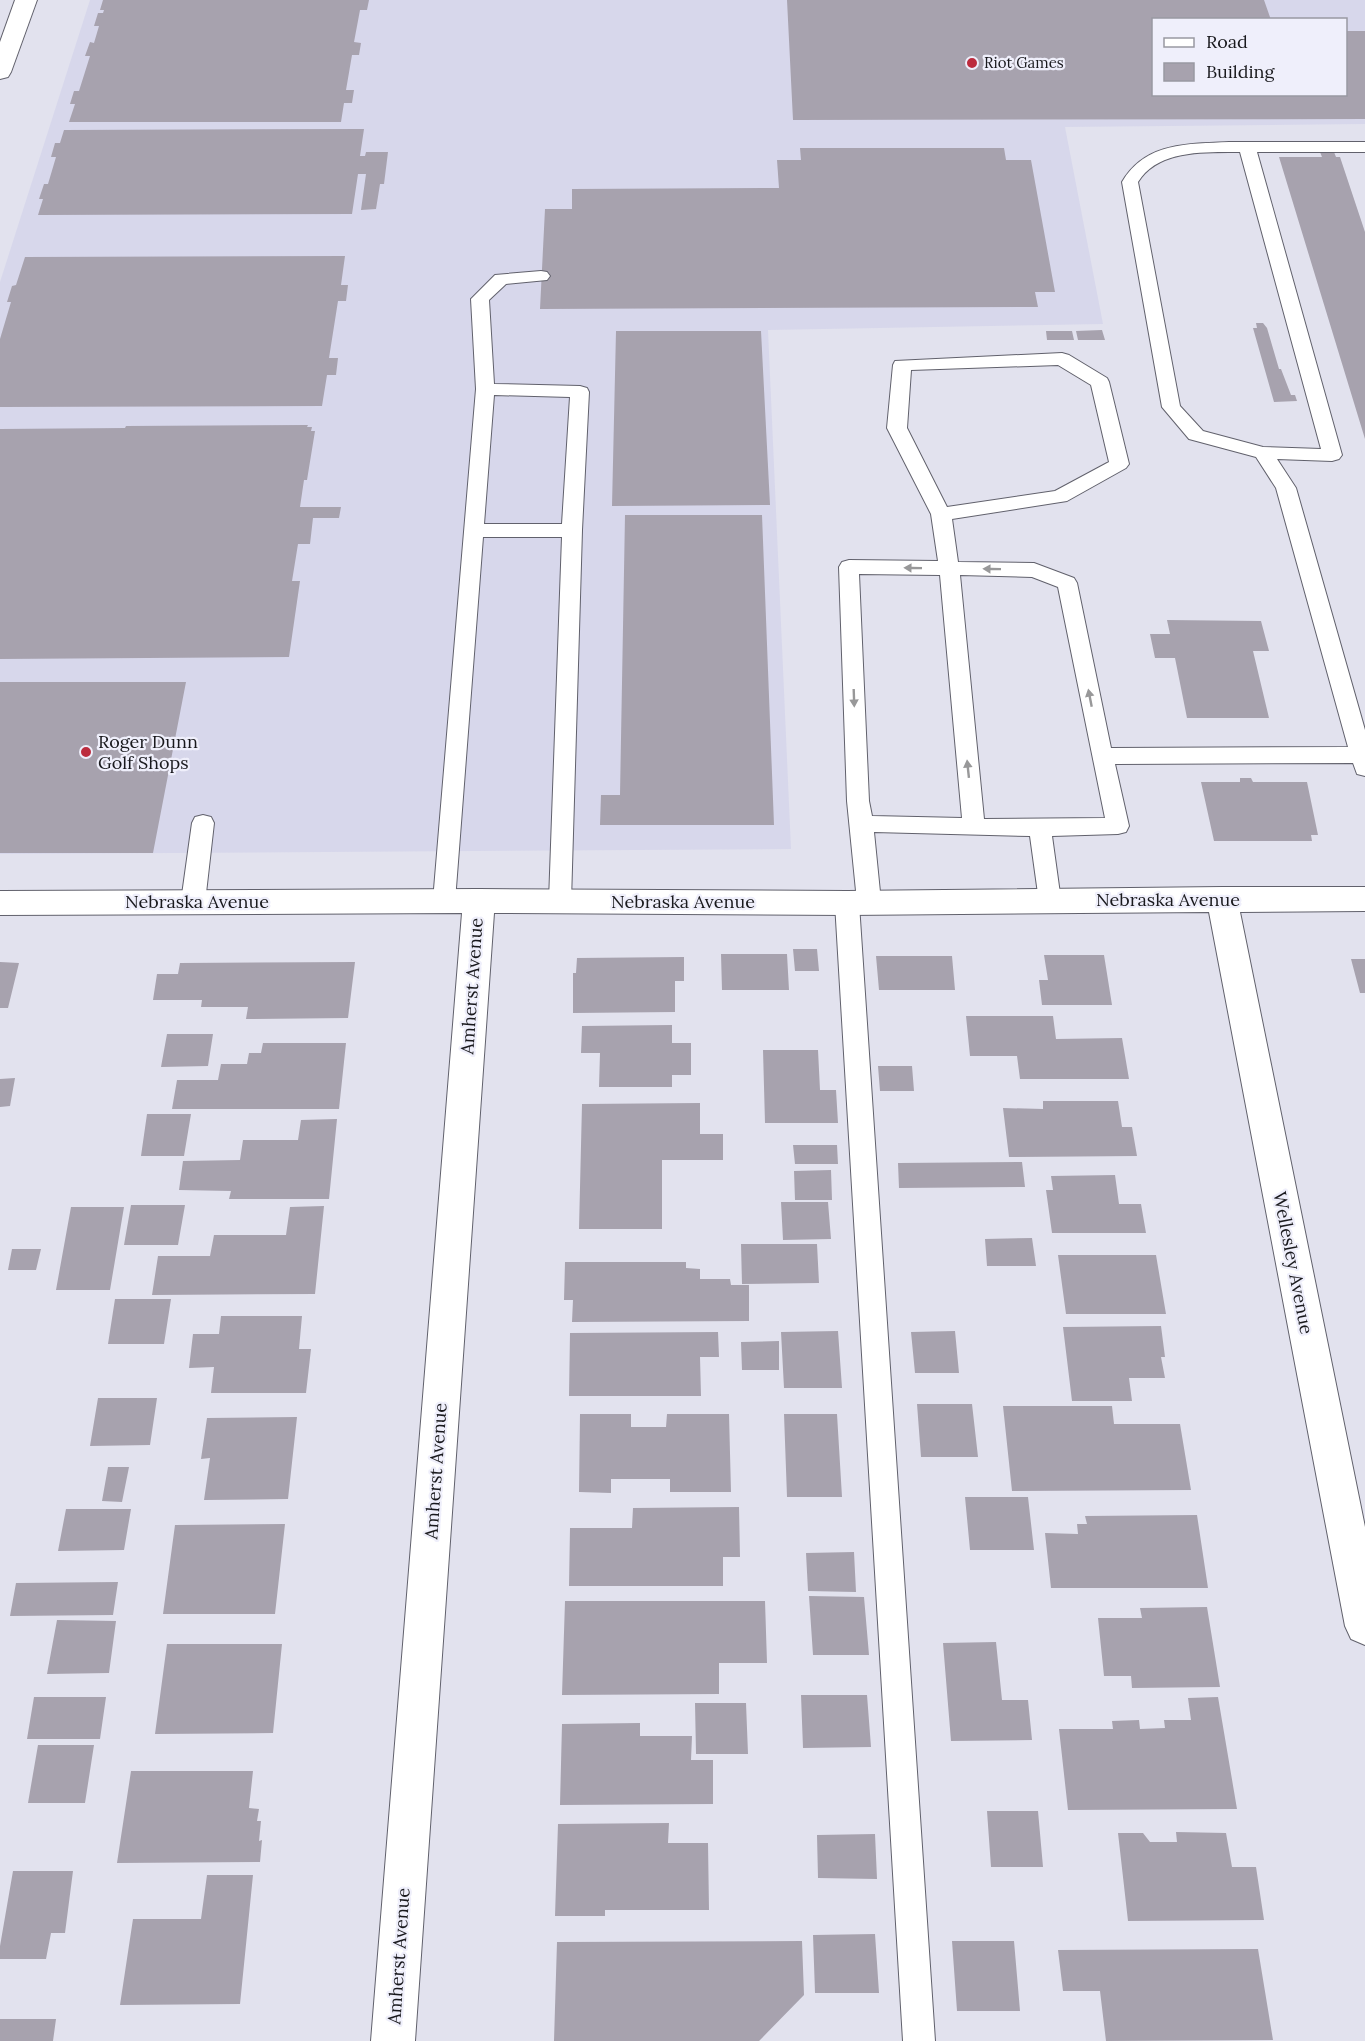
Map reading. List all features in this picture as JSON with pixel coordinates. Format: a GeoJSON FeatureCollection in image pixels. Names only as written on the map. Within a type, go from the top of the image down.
{"type":"FeatureCollection","features":[{"type":"Feature","properties":{"kind":"street"},"geometry":{"type":"LineString","coordinates":[[0,72],[6,39],[26,0]]}},
{"type":"Feature","properties":{"kind":"street","name":"Wellesley Avenue"},"geometry":{"type":"LineString","coordinates":[[1222,899],[1365,1626]]}},
{"type":"Feature","properties":{"kind":"street","name":"Nebraska Avenue"},"geometry":{"type":"LineString","coordinates":[[0,903],[461,901],[858,903],[1365,899]]}},
{"type":"Feature","properties":{"kind":"street","name":"Amherst Avenue"},"geometry":{"type":"LineString","coordinates":[[393,2041],[461,901]]}},
{"type":"Feature","properties":{"kind":"lane"},"geometry":{"type":"LineString","coordinates":[[15,0],[26,0]]}},
{"type":"Feature","properties":{"kind":"lane"},"geometry":{"type":"LineString","coordinates":[[1247,147],[1332,456],[1263,453],[1196,435],[1171,406],[1130,182],[1137,170],[1155,158],[1179,150],[1247,147],[1365,147]]}},
{"type":"Feature","properties":{"kind":"lane"},"geometry":{"type":"LineString","coordinates":[[461,901],[474,531],[485,389],[480,298],[501,279],[541,276]]}},
{"type":"Feature","properties":{"kind":"lane"},"geometry":{"type":"LineString","coordinates":[[940,514],[1060,497],[1119,464],[1100,381],[1062,359],[902,365],[897,428],[940,514],[949,568],[974,827]]}},
{"type":"Feature","properties":{"kind":"lane"},"geometry":{"type":"LineString","coordinates":[[485,389],[580,392],[572,530],[560,901]]}},
{"type":"Feature","properties":{"kind":"lane"},"geometry":{"type":"LineString","coordinates":[[1102,756],[1363,762],[1286,488],[1263,453]]}},
{"type":"Feature","properties":{"kind":"lane"},"geometry":{"type":"LineString","coordinates":[[474,531],[572,530]]}},
{"type":"Feature","properties":{"kind":"lane"},"geometry":{"type":"LineString","coordinates":[[862,824],[1040,828],[1118,826],[1066,583],[1034,570],[849,567],[858,801],[862,824],[858,903],[919,2041]]}},
{"type":"Feature","properties":{"kind":"lane"},"geometry":{"type":"LineString","coordinates":[[193,902],[203,823]]}},
{"type":"Feature","properties":{"kind":"lane"},"geometry":{"type":"LineString","coordinates":[[1040,828],[1050,901]]}},
{"type":"Feature","properties":{"kind":"shaded area"},"geometry":{"type":"Polygon","coordinates":[[[90,0],[1365,0],[1365,124],[1065,127],[1103,324],[768,330],[791,849],[0,854],[0,282],[90,0]]]}},
{"type":"Feature","properties":{"kind":"building"},"geometry":{"type":"Polygon","coordinates":[[[103,0],[369,0],[367,10],[360,10],[354,42],[361,43],[359,55],[352,55],[346,90],[354,90],[352,103],[344,103],[341,122],[69,122],[75,104],[70,104],[74,91],[79,91],[90,56],[85,56],[90,42],[94,43],[99,26],[94,26],[98,13],[103,13],[104,10],[100,10],[103,0]]]}},
{"type":"Feature","properties":{"kind":"building","name":"Riot Games"},"geometry":{"type":"Polygon","coordinates":[[[787,0],[1264,0],[1270,18],[1152,18],[1152,96],[1347,96],[1347,31],[1365,31],[1365,119],[793,120],[787,0]]]}},
{"type":"Feature","properties":{"kind":"building"},"geometry":{"type":"Polygon","coordinates":[[[364,129],[360,156],[365,156],[366,152],[388,152],[384,184],[380,184],[376,209],[361,210],[366,174],[358,174],[352,214],[38,215],[43,199],[39,199],[44,184],[48,184],[56,157],[51,157],[55,143],[60,143],[64,130],[364,129]]]}},
{"type":"Feature","properties":{"kind":"building"},"geometry":{"type":"Polygon","coordinates":[[[800,148],[1004,148],[1006,160],[1031,160],[1055,292],[1035,292],[1038,307],[540,309],[545,209],[572,209],[572,189],[779,188],[777,160],[801,160],[800,148]]]}},
{"type":"Feature","properties":{"kind":"building"},"geometry":{"type":"Polygon","coordinates":[[[1320,152],[1334,152],[1336,157],[1340,157],[1365,232],[1365,439],[1279,157],[1322,157],[1320,152]]]}},
{"type":"Feature","properties":{"kind":"building"},"geometry":{"type":"Polygon","coordinates":[[[345,256],[341,285],[348,285],[346,301],[338,301],[329,358],[338,358],[336,375],[327,375],[322,406],[0,407],[0,339],[11,302],[7,302],[12,286],[16,285],[25,257],[345,256]]]}},
{"type":"Feature","properties":{"kind":"building"},"geometry":{"type":"Polygon","coordinates":[[[1256,323],[1263,323],[1267,328],[1279,369],[1281,369],[1291,395],[1295,395],[1297,401],[1274,402],[1253,328],[1257,328],[1256,323]]]}},
{"type":"Feature","properties":{"kind":"building"},"geometry":{"type":"Polygon","coordinates":[[[1102,330],[1105,340],[1078,340],[1076,331],[1102,330]]]}},
{"type":"Feature","properties":{"kind":"building"},"geometry":{"type":"Polygon","coordinates":[[[616,331],[761,331],[770,505],[612,506],[616,331]]]}},
{"type":"Feature","properties":{"kind":"building"},"geometry":{"type":"Polygon","coordinates":[[[1046,331],[1072,331],[1074,340],[1047,340],[1046,331]]]}},
{"type":"Feature","properties":{"kind":"building"},"geometry":{"type":"Polygon","coordinates":[[[308,425],[307,427],[312,427],[311,431],[315,431],[300,507],[341,507],[339,518],[313,518],[310,544],[298,544],[292,581],[300,581],[289,657],[0,659],[0,429],[308,425]]]}},
{"type":"Feature","properties":{"kind":"building"},"geometry":{"type":"Polygon","coordinates":[[[625,515],[762,515],[774,825],[600,825],[601,795],[620,795],[625,515]]]}},
{"type":"Feature","properties":{"kind":"building"},"geometry":{"type":"Polygon","coordinates":[[[1167,620],[1261,621],[1269,651],[1253,651],[1269,718],[1187,718],[1175,658],[1155,658],[1150,634],[1170,634],[1167,620]]]}},
{"type":"Feature","properties":{"kind":"building","name":"Roger Dunn Golf Shops"},"geometry":{"type":"Polygon","coordinates":[[[0,682],[186,682],[153,853],[0,853],[0,682]]]}},
{"type":"Feature","properties":{"kind":"building"},"geometry":{"type":"Polygon","coordinates":[[[1240,778],[1251,778],[1253,782],[1307,782],[1318,835],[1311,835],[1312,841],[1214,841],[1201,782],[1240,782],[1240,778]]]}},
{"type":"Feature","properties":{"kind":"building"},"geometry":{"type":"Polygon","coordinates":[[[793,949],[817,949],[819,971],[795,971],[793,949]]]}},
{"type":"Feature","properties":{"kind":"building"},"geometry":{"type":"Polygon","coordinates":[[[721,954],[787,954],[789,990],[722,990],[721,954]]]}},
{"type":"Feature","properties":{"kind":"building"},"geometry":{"type":"Polygon","coordinates":[[[1044,955],[1104,955],[1112,1005],[1042,1005],[1039,980],[1048,980],[1044,955]]]}},
{"type":"Feature","properties":{"kind":"building"},"geometry":{"type":"Polygon","coordinates":[[[876,956],[952,956],[955,990],[879,990],[876,956]]]}},
{"type":"Feature","properties":{"kind":"building"},"geometry":{"type":"Polygon","coordinates":[[[684,957],[684,981],[675,981],[675,1012],[573,1013],[573,973],[576,973],[577,958],[684,957]]]}},
{"type":"Feature","properties":{"kind":"building"},"geometry":{"type":"Polygon","coordinates":[[[1351,959],[1365,959],[1365,993],[1360,993],[1351,959]]]}},
{"type":"Feature","properties":{"kind":"building"},"geometry":{"type":"Polygon","coordinates":[[[0,962],[19,963],[8,1008],[0,1008],[0,962]]]}},
{"type":"Feature","properties":{"kind":"building"},"geometry":{"type":"Polygon","coordinates":[[[355,962],[348,1018],[246,1019],[248,1007],[201,1007],[202,1000],[153,1000],[157,974],[178,974],[180,963],[355,962]]]}},
{"type":"Feature","properties":{"kind":"building"},"geometry":{"type":"Polygon","coordinates":[[[966,1016],[1053,1016],[1056,1039],[1122,1038],[1129,1079],[1020,1079],[1017,1056],[970,1056],[966,1016]]]}},
{"type":"Feature","properties":{"kind":"building"},"geometry":{"type":"Polygon","coordinates":[[[672,1025],[672,1043],[691,1043],[691,1075],[672,1075],[672,1087],[599,1087],[600,1053],[581,1053],[582,1026],[672,1025]]]}},
{"type":"Feature","properties":{"kind":"building"},"geometry":{"type":"Polygon","coordinates":[[[167,1034],[213,1034],[208,1066],[161,1067],[167,1034]]]}},
{"type":"Feature","properties":{"kind":"building"},"geometry":{"type":"Polygon","coordinates":[[[263,1043],[346,1043],[339,1109],[172,1109],[177,1080],[218,1080],[221,1064],[247,1064],[249,1053],[261,1053],[263,1043]]]}},
{"type":"Feature","properties":{"kind":"building"},"geometry":{"type":"Polygon","coordinates":[[[763,1050],[818,1050],[820,1090],[836,1090],[838,1123],[765,1123],[763,1050]]]}},
{"type":"Feature","properties":{"kind":"building"},"geometry":{"type":"Polygon","coordinates":[[[878,1066],[912,1066],[914,1091],[880,1091],[878,1066]]]}},
{"type":"Feature","properties":{"kind":"building"},"geometry":{"type":"Polygon","coordinates":[[[15,1078],[10,1106],[0,1107],[0,1079],[15,1078]]]}},
{"type":"Feature","properties":{"kind":"building"},"geometry":{"type":"Polygon","coordinates":[[[1043,1101],[1118,1101],[1122,1127],[1132,1127],[1137,1156],[1009,1157],[1003,1108],[1043,1109],[1043,1101]]]}},
{"type":"Feature","properties":{"kind":"building"},"geometry":{"type":"Polygon","coordinates":[[[700,1103],[700,1134],[723,1134],[723,1160],[662,1160],[662,1229],[579,1229],[582,1104],[700,1103]]]}},
{"type":"Feature","properties":{"kind":"building"},"geometry":{"type":"Polygon","coordinates":[[[147,1114],[191,1114],[184,1156],[141,1156],[147,1114]]]}},
{"type":"Feature","properties":{"kind":"building"},"geometry":{"type":"Polygon","coordinates":[[[337,1119],[329,1199],[229,1199],[231,1191],[179,1190],[183,1161],[240,1160],[243,1140],[298,1140],[301,1120],[337,1119]]]}},
{"type":"Feature","properties":{"kind":"building"},"geometry":{"type":"Polygon","coordinates":[[[793,1145],[837,1145],[838,1164],[795,1164],[793,1145]]]}},
{"type":"Feature","properties":{"kind":"building"},"geometry":{"type":"Polygon","coordinates":[[[1022,1162],[1025,1187],[899,1188],[898,1163],[1022,1162]]]}},
{"type":"Feature","properties":{"kind":"building"},"geometry":{"type":"Polygon","coordinates":[[[831,1170],[832,1200],[795,1200],[794,1171],[831,1170]]]}},
{"type":"Feature","properties":{"kind":"building"},"geometry":{"type":"Polygon","coordinates":[[[1115,1175],[1119,1204],[1141,1204],[1146,1233],[1052,1233],[1046,1190],[1053,1190],[1051,1176],[1115,1175]]]}},
{"type":"Feature","properties":{"kind":"building"},"geometry":{"type":"Polygon","coordinates":[[[781,1202],[828,1202],[831,1239],[783,1240],[781,1202]]]}},
{"type":"Feature","properties":{"kind":"building"},"geometry":{"type":"Polygon","coordinates":[[[131,1205],[185,1205],[178,1245],[124,1245],[131,1205]]]}},
{"type":"Feature","properties":{"kind":"building"},"geometry":{"type":"Polygon","coordinates":[[[324,1206],[315,1294],[152,1295],[158,1256],[210,1256],[214,1235],[286,1235],[290,1207],[324,1206]]]}},
{"type":"Feature","properties":{"kind":"building"},"geometry":{"type":"Polygon","coordinates":[[[71,1207],[124,1207],[110,1290],[56,1290],[71,1207]]]}},
{"type":"Feature","properties":{"kind":"building"},"geometry":{"type":"Polygon","coordinates":[[[1032,1238],[1036,1266],[987,1266],[985,1239],[1032,1238]]]}},
{"type":"Feature","properties":{"kind":"building"},"geometry":{"type":"Polygon","coordinates":[[[741,1244],[817,1244],[819,1283],[742,1284],[741,1244]]]}},
{"type":"Feature","properties":{"kind":"building"},"geometry":{"type":"Polygon","coordinates":[[[12,1249],[41,1249],[36,1270],[8,1270],[12,1249]]]}},
{"type":"Feature","properties":{"kind":"building"},"geometry":{"type":"Polygon","coordinates":[[[1058,1255],[1156,1255],[1166,1314],[1066,1314],[1058,1255]]]}},
{"type":"Feature","properties":{"kind":"building"},"geometry":{"type":"Polygon","coordinates":[[[565,1262],[686,1262],[686,1268],[700,1269],[700,1279],[730,1279],[731,1285],[749,1285],[749,1321],[572,1322],[573,1300],[564,1300],[565,1262]]]}},
{"type":"Feature","properties":{"kind":"building"},"geometry":{"type":"Polygon","coordinates":[[[115,1299],[171,1299],[164,1344],[108,1344],[115,1299]]]}},
{"type":"Feature","properties":{"kind":"building"},"geometry":{"type":"Polygon","coordinates":[[[221,1316],[302,1316],[299,1349],[311,1349],[306,1393],[211,1393],[214,1367],[189,1368],[193,1334],[219,1334],[221,1316]]]}},
{"type":"Feature","properties":{"kind":"building"},"geometry":{"type":"Polygon","coordinates":[[[1161,1326],[1165,1357],[1161,1357],[1165,1378],[1129,1378],[1132,1401],[1072,1401],[1063,1327],[1161,1326]]]}},
{"type":"Feature","properties":{"kind":"building"},"geometry":{"type":"Polygon","coordinates":[[[838,1331],[842,1388],[784,1388],[781,1332],[838,1331]]]}},
{"type":"Feature","properties":{"kind":"building"},"geometry":{"type":"Polygon","coordinates":[[[955,1331],[959,1373],[915,1373],[911,1332],[955,1331]]]}},
{"type":"Feature","properties":{"kind":"building"},"geometry":{"type":"Polygon","coordinates":[[[718,1332],[719,1357],[700,1357],[701,1396],[569,1396],[570,1333],[718,1332]]]}},
{"type":"Feature","properties":{"kind":"building"},"geometry":{"type":"Polygon","coordinates":[[[779,1341],[779,1370],[742,1370],[741,1342],[779,1341]]]}},
{"type":"Feature","properties":{"kind":"building"},"geometry":{"type":"Polygon","coordinates":[[[98,1398],[157,1398],[150,1445],[90,1446],[98,1398]]]}},
{"type":"Feature","properties":{"kind":"building"},"geometry":{"type":"Polygon","coordinates":[[[917,1404],[972,1404],[978,1457],[921,1457],[917,1404]]]}},
{"type":"Feature","properties":{"kind":"building"},"geometry":{"type":"Polygon","coordinates":[[[1003,1406],[1112,1406],[1114,1424],[1180,1424],[1191,1490],[1012,1491],[1003,1406]]]}},
{"type":"Feature","properties":{"kind":"building"},"geometry":{"type":"Polygon","coordinates":[[[580,1414],[631,1414],[631,1427],[666,1427],[667,1414],[729,1414],[731,1492],[670,1492],[670,1479],[611,1479],[611,1493],[579,1492],[580,1414]]]}},
{"type":"Feature","properties":{"kind":"building"},"geometry":{"type":"Polygon","coordinates":[[[784,1414],[837,1414],[842,1497],[787,1497],[784,1414]]]}},
{"type":"Feature","properties":{"kind":"building"},"geometry":{"type":"Polygon","coordinates":[[[297,1417],[288,1499],[204,1500],[210,1458],[201,1459],[207,1418],[297,1417]]]}},
{"type":"Feature","properties":{"kind":"building"},"geometry":{"type":"Polygon","coordinates":[[[108,1467],[129,1467],[122,1502],[102,1501],[108,1467]]]}},
{"type":"Feature","properties":{"kind":"building"},"geometry":{"type":"Polygon","coordinates":[[[965,1497],[1028,1497],[1034,1550],[970,1550],[965,1497]]]}},
{"type":"Feature","properties":{"kind":"building"},"geometry":{"type":"Polygon","coordinates":[[[739,1507],[740,1557],[723,1557],[723,1586],[569,1586],[570,1528],[632,1528],[633,1508],[739,1507]]]}},
{"type":"Feature","properties":{"kind":"building"},"geometry":{"type":"Polygon","coordinates":[[[66,1509],[131,1509],[124,1550],[58,1551],[66,1509]]]}},
{"type":"Feature","properties":{"kind":"building"},"geometry":{"type":"Polygon","coordinates":[[[1197,1515],[1208,1588],[1051,1588],[1045,1533],[1078,1534],[1077,1524],[1087,1524],[1085,1516],[1197,1515]]]}},
{"type":"Feature","properties":{"kind":"building"},"geometry":{"type":"Polygon","coordinates":[[[285,1524],[275,1614],[163,1614],[175,1525],[285,1524]]]}},
{"type":"Feature","properties":{"kind":"building"},"geometry":{"type":"Polygon","coordinates":[[[854,1552],[856,1592],[808,1591],[806,1553],[854,1552]]]}},
{"type":"Feature","properties":{"kind":"building"},"geometry":{"type":"Polygon","coordinates":[[[118,1582],[113,1615],[10,1616],[16,1583],[118,1582]]]}},
{"type":"Feature","properties":{"kind":"building"},"geometry":{"type":"Polygon","coordinates":[[[809,1596],[864,1597],[869,1655],[813,1655],[809,1596]]]}},
{"type":"Feature","properties":{"kind":"building"},"geometry":{"type":"Polygon","coordinates":[[[565,1601],[765,1601],[767,1663],[719,1663],[719,1694],[562,1695],[565,1601]]]}},
{"type":"Feature","properties":{"kind":"building"},"geometry":{"type":"Polygon","coordinates":[[[1207,1607],[1220,1687],[1132,1688],[1131,1676],[1104,1676],[1098,1618],[1142,1618],[1140,1608],[1207,1607]]]}},
{"type":"Feature","properties":{"kind":"building"},"geometry":{"type":"Polygon","coordinates":[[[57,1620],[116,1621],[109,1673],[47,1674],[57,1620]]]}},
{"type":"Feature","properties":{"kind":"building"},"geometry":{"type":"Polygon","coordinates":[[[996,1642],[1002,1700],[1028,1700],[1032,1740],[951,1741],[943,1643],[996,1642]]]}},
{"type":"Feature","properties":{"kind":"building"},"geometry":{"type":"Polygon","coordinates":[[[167,1644],[282,1644],[273,1733],[155,1734],[167,1644]]]}},
{"type":"Feature","properties":{"kind":"building"},"geometry":{"type":"Polygon","coordinates":[[[801,1695],[867,1695],[871,1747],[803,1748],[801,1695]]]}},
{"type":"Feature","properties":{"kind":"building"},"geometry":{"type":"Polygon","coordinates":[[[34,1697],[106,1697],[100,1739],[27,1739],[34,1697]]]}},
{"type":"Feature","properties":{"kind":"building"},"geometry":{"type":"Polygon","coordinates":[[[1218,1697],[1237,1809],[1068,1810],[1059,1729],[1113,1729],[1112,1721],[1139,1720],[1140,1729],[1165,1728],[1164,1720],[1191,1720],[1188,1698],[1218,1697]]]}},
{"type":"Feature","properties":{"kind":"building"},"geometry":{"type":"Polygon","coordinates":[[[695,1703],[746,1703],[748,1754],[696,1754],[695,1703]]]}},
{"type":"Feature","properties":{"kind":"building"},"geometry":{"type":"Polygon","coordinates":[[[640,1723],[640,1736],[692,1736],[691,1760],[713,1760],[713,1804],[560,1805],[562,1724],[640,1723]]]}},
{"type":"Feature","properties":{"kind":"building"},"geometry":{"type":"Polygon","coordinates":[[[38,1745],[94,1745],[85,1803],[28,1803],[38,1745]]]}},
{"type":"Feature","properties":{"kind":"building"},"geometry":{"type":"Polygon","coordinates":[[[131,1771],[253,1771],[249,1808],[259,1809],[257,1821],[261,1821],[259,1841],[262,1840],[260,1862],[117,1863],[131,1771]]]}},
{"type":"Feature","properties":{"kind":"building"},"geometry":{"type":"Polygon","coordinates":[[[987,1811],[1038,1811],[1043,1867],[991,1867],[987,1811]]]}},
{"type":"Feature","properties":{"kind":"building"},"geometry":{"type":"Polygon","coordinates":[[[669,1823],[668,1843],[708,1843],[709,1910],[605,1910],[605,1916],[555,1916],[558,1824],[669,1823]]]}},
{"type":"Feature","properties":{"kind":"building"},"geometry":{"type":"Polygon","coordinates":[[[1176,1832],[1226,1833],[1232,1867],[1256,1867],[1264,1920],[1128,1921],[1118,1833],[1143,1833],[1150,1842],[1177,1842],[1176,1832]]]}},
{"type":"Feature","properties":{"kind":"building"},"geometry":{"type":"Polygon","coordinates":[[[875,1834],[877,1879],[818,1878],[817,1835],[875,1834]]]}},
{"type":"Feature","properties":{"kind":"building"},"geometry":{"type":"Polygon","coordinates":[[[13,1871],[73,1871],[65,1933],[51,1933],[46,1959],[0,1959],[0,1946],[13,1871]]]}},
{"type":"Feature","properties":{"kind":"building"},"geometry":{"type":"Polygon","coordinates":[[[207,1875],[253,1875],[240,2004],[120,2005],[133,1919],[201,1919],[207,1875]]]}},
{"type":"Feature","properties":{"kind":"building"},"geometry":{"type":"Polygon","coordinates":[[[875,1934],[879,1993],[815,1993],[813,1935],[875,1934]]]}},
{"type":"Feature","properties":{"kind":"building"},"geometry":{"type":"Polygon","coordinates":[[[802,1941],[804,1995],[759,2041],[554,2041],[557,1942],[802,1941]]]}},
{"type":"Feature","properties":{"kind":"building"},"geometry":{"type":"Polygon","coordinates":[[[952,1941],[1014,1941],[1020,2011],[957,2011],[952,1941]]]}},
{"type":"Feature","properties":{"kind":"building"},"geometry":{"type":"Polygon","coordinates":[[[1258,1949],[1273,2040],[1106,2041],[1100,1991],[1063,1991],[1058,1950],[1258,1949]]]}},
{"type":"Feature","properties":{"kind":"building"},"geometry":{"type":"Polygon","coordinates":[[[0,2019],[56,2019],[53,2041],[0,2041],[0,2019]]]}},
{"type":"Feature","properties":{"kind":"place","name":"Riot Games"},"geometry":{"type":"Point","coordinates":[972,63]}},
{"type":"Feature","properties":{"kind":"place","name":"Roger Dunn Golf Shops"},"geometry":{"type":"Point","coordinates":[86,752]}}]}
